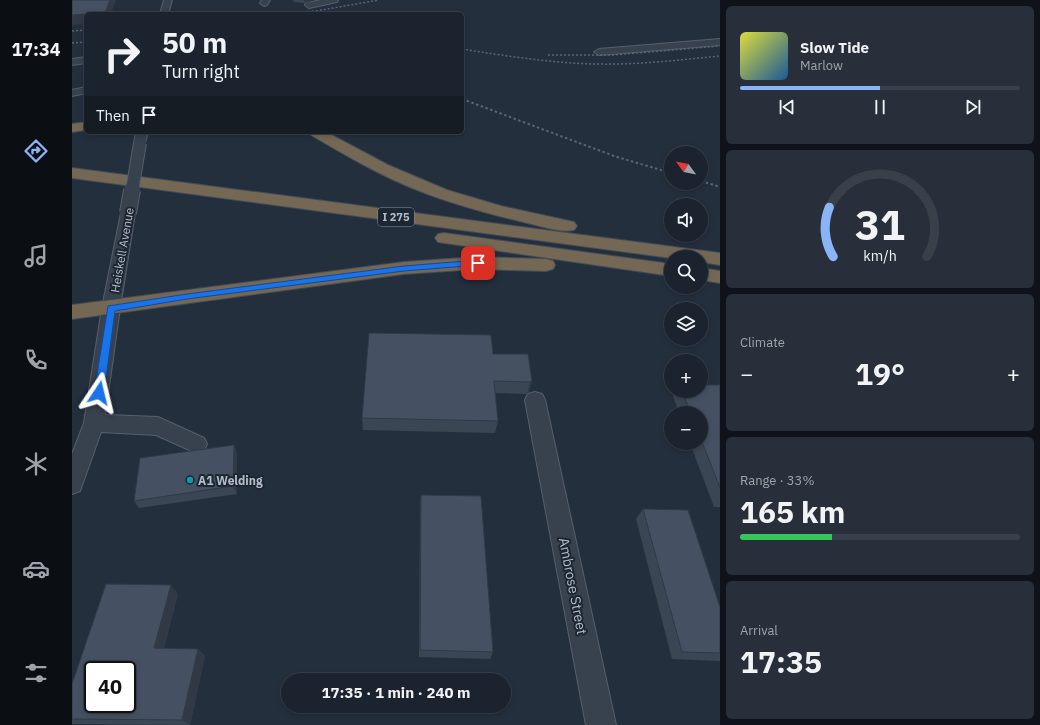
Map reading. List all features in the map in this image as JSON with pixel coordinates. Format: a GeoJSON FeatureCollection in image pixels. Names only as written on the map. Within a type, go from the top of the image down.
{"type":"FeatureCollection","features":[{"type":"Feature","properties":{"kind":"highway"},"geometry":{"type":"LineString","coordinates":[[72,128],[84,126]]}},
{"type":"Feature","properties":{"kind":"highway"},"geometry":{"type":"LineString","coordinates":[[320,134],[382,168],[423,187],[474,204],[554,224],[712,269]]}},
{"type":"Feature","properties":{"kind":"highway","name":"I 275"},"geometry":{"type":"LineString","coordinates":[[72,172],[712,269]]}},
{"type":"Feature","properties":{"kind":"highway","name":"I 275"},"geometry":{"type":"LineString","coordinates":[[72,187],[664,269]]}},
{"type":"Feature","properties":{"kind":"highway"},"geometry":{"type":"LineString","coordinates":[[72,312],[404,268],[478,263],[534,264],[664,273]]}},
{"type":"Feature","properties":{"kind":"street"},"geometry":{"type":"LineString","coordinates":[[165,12],[168,0]]}},
{"type":"Feature","properties":{"kind":"street"},"geometry":{"type":"LineString","coordinates":[[309,5],[334,0]]}},
{"type":"Feature","properties":{"kind":"street"},"geometry":{"type":"LineString","coordinates":[[599,52],[720,42]]}},
{"type":"Feature","properties":{"kind":"street"},"geometry":{"type":"LineString","coordinates":[[72,62],[84,60]]}},
{"type":"Feature","properties":{"kind":"street"},"geometry":{"type":"LineString","coordinates":[[72,93],[84,90]]}},
{"type":"Feature","properties":{"kind":"street","name":"Heiskell Avenue"},"geometry":{"type":"LineString","coordinates":[[72,484],[94,423],[111,308],[141,137]]}},
{"type":"Feature","properties":{"kind":"street","name":"Ambrose Street"},"geometry":{"type":"LineString","coordinates":[[536,400],[601,725]]}},
{"type":"Feature","properties":{"kind":"street"},"geometry":{"type":"LineString","coordinates":[[94,423],[158,426],[196,444]]}},
{"type":"Feature","properties":{"kind":"building"},"geometry":{"type":"Polygon","coordinates":[[[72,0],[110,0],[105,12],[84,12],[84,14],[72,15],[72,0]]]}},
{"type":"Feature","properties":{"kind":"building"},"geometry":{"type":"Polygon","coordinates":[[[369,333],[491,335],[493,354],[528,354],[532,381],[494,381],[498,421],[362,418],[369,333]]]}},
{"type":"Feature","properties":{"kind":"building"},"geometry":{"type":"Polygon","coordinates":[[[708,385],[720,385],[720,488],[705,450],[708,450],[708,406],[688,406],[685,398],[708,398],[708,385]]]}},
{"type":"Feature","properties":{"kind":"building","name":"A1 Welding"},"geometry":{"type":"Polygon","coordinates":[[[234,445],[233,486],[134,501],[140,458],[234,445]]]}},
{"type":"Feature","properties":{"kind":"building"},"geometry":{"type":"Polygon","coordinates":[[[421,495],[481,496],[493,652],[420,650],[421,495]]]}},
{"type":"Feature","properties":{"kind":"building"},"geometry":{"type":"Polygon","coordinates":[[[643,509],[688,510],[720,607],[720,653],[682,652],[643,509]]]}},
{"type":"Feature","properties":{"kind":"building"},"geometry":{"type":"Polygon","coordinates":[[[106,584],[171,585],[154,648],[198,649],[182,720],[72,719],[72,684],[106,584]]]}},
{"type":"Feature","properties":{"kind":"railway"},"geometry":{"type":"LineString","coordinates":[[303,12],[379,0]]}},
{"type":"Feature","properties":{"kind":"railway"},"geometry":{"type":"LineString","coordinates":[[72,31],[84,30]]}},
{"type":"Feature","properties":{"kind":"railway"},"geometry":{"type":"LineString","coordinates":[[72,43],[84,42]]}},
{"type":"Feature","properties":{"kind":"railway"},"geometry":{"type":"LineString","coordinates":[[548,55],[613,55],[720,46]]}},
{"type":"Feature","properties":{"kind":"railway"},"geometry":{"type":"LineString","coordinates":[[464,49],[545,61],[595,64],[674,61],[720,56]]}},
{"type":"Feature","properties":{"kind":"railway"},"geometry":{"type":"LineString","coordinates":[[464,100],[614,156],[664,171]]}},
{"type":"Feature","properties":{"kind":"railway"},"geometry":{"type":"LineString","coordinates":[[708,183],[720,187]]}},
{"type":"Feature","properties":{"kind":"place","name":"A1 Welding"},"geometry":{"type":"Point","coordinates":[190,480]}},
{"type":"Feature","properties":{"kind":"route"},"geometry":{"type":"LineString","coordinates":[[99,393],[111,308],[187,296],[404,268],[478,263]]}}]}
